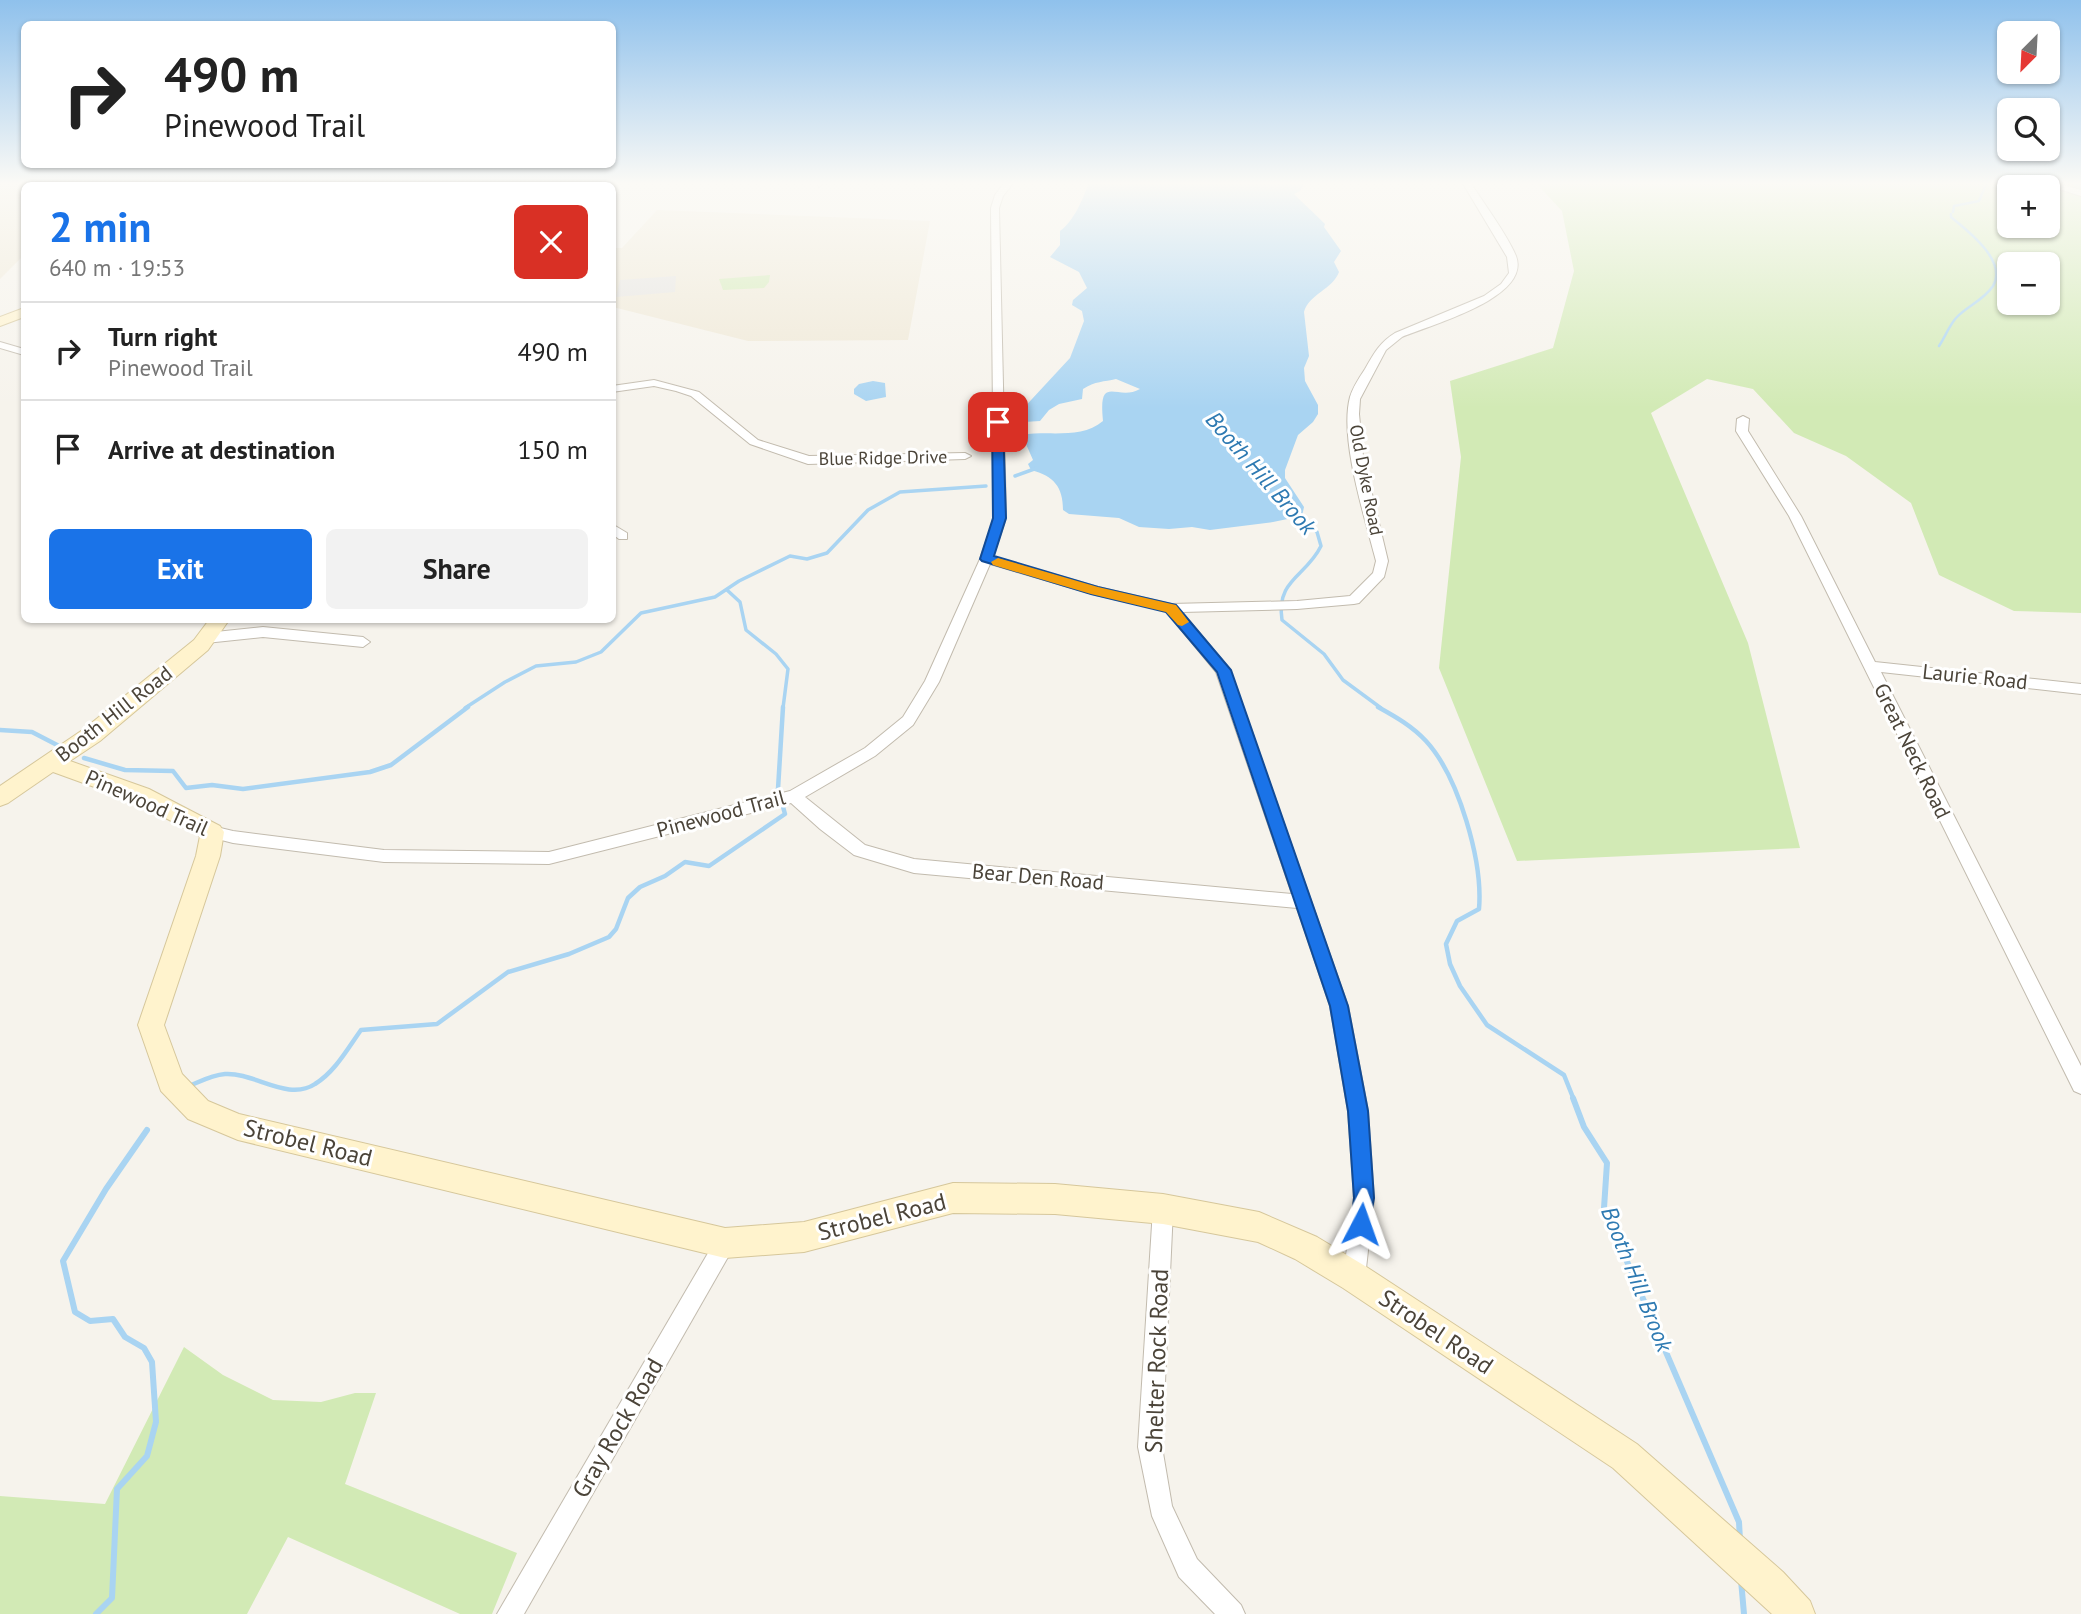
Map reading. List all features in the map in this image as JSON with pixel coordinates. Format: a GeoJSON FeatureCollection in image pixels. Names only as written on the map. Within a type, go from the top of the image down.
{"type":"FeatureCollection","features":[{"type":"Feature","properties":{"kind":"street","name":"Pinewood Trail"},"geometry":{"type":"LineString","coordinates":[[52,762],[141,795],[212,832],[384,856],[550,858],[785,798],[870,752],[908,721],[932,682],[986,559],[999,518],[996,257]]}},
{"type":"Feature","properties":{"kind":"street","name":"Old Dyke Road"},"geometry":{"type":"LineString","coordinates":[[986,559],[1096,591],[1171,608],[1297,605],[1354,600],[1379,574],[1382,561],[1356,442],[1356,396],[1384,344],[1399,333],[1488,298],[1507,285],[1513,273],[1514,263],[1511,257]]}},
{"type":"Feature","properties":{"kind":"street"},"geometry":{"type":"LineString","coordinates":[[0,322],[21,313]]}},
{"type":"Feature","properties":{"kind":"street"},"geometry":{"type":"LineString","coordinates":[[0,345],[21,351]]}},
{"type":"Feature","properties":{"kind":"street","name":"Blue Ridge Drive"},"geometry":{"type":"LineString","coordinates":[[616,388],[654,383],[695,394],[754,442],[808,460],[965,456]]}},
{"type":"Feature","properties":{"kind":"street","name":"Great Neck Road"},"geometry":{"type":"LineString","coordinates":[[1743,419],[1742,431],[1795,516],[2081,1086]]}},
{"type":"Feature","properties":{"kind":"street"},"geometry":{"type":"LineString","coordinates":[[1171,608],[1223,670],[1339,1006],[1358,1111],[1364,1198],[1354,1277]]}},
{"type":"Feature","properties":{"kind":"street","name":"Booth Hill Road"},"geometry":{"type":"LineString","coordinates":[[0,797],[92,735],[201,645],[217,623]]}},
{"type":"Feature","properties":{"kind":"street"},"geometry":{"type":"LineString","coordinates":[[206,638],[263,632],[363,642]]}},
{"type":"Feature","properties":{"kind":"street","name":"Laurie Road"},"geometry":{"type":"LineString","coordinates":[[1869,666],[2081,689]]}},
{"type":"Feature","properties":{"kind":"street","name":"Bear Den Road"},"geometry":{"type":"LineString","coordinates":[[785,798],[860,850],[914,866],[1304,902]]}},
{"type":"Feature","properties":{"kind":"street","name":"Strobel Road"},"geometry":{"type":"LineString","coordinates":[[212,832],[208,856],[151,1025],[171,1082],[198,1110],[238,1127],[725,1242],[804,1237],[953,1198],[1055,1199],[1163,1209],[1259,1227],[1306,1248],[1354,1277],[1625,1456],[1716,1535],[1797,1614]]}},
{"type":"Feature","properties":{"kind":"street","name":"Shelter Rock Road"},"geometry":{"type":"LineString","coordinates":[[1163,1209],[1150,1447],[1160,1508],[1188,1567],[1233,1614]]}},
{"type":"Feature","properties":{"kind":"street","name":"Gray Rock Road"},"geometry":{"type":"LineString","coordinates":[[510,1614],[725,1242]]}},
{"type":"Feature","properties":{"kind":"shaded area"},"geometry":{"type":"Polygon","coordinates":[[[0,257],[21,257],[21,258],[0,279],[0,257]]]}},
{"type":"Feature","properties":{"kind":"shaded area"},"geometry":{"type":"Polygon","coordinates":[[[616,257],[923,257],[908,340],[748,341],[616,308],[616,257]]]}},
{"type":"Feature","properties":{"kind":"shaded area"},"geometry":{"type":"Polygon","coordinates":[[[676,276],[675,292],[616,297],[620,280],[676,276]]]}},
{"type":"Feature","properties":{"kind":"green space"},"geometry":{"type":"Polygon","coordinates":[[[1571,257],[1997,257],[1997,315],[2060,315],[2060,257],[2081,257],[2081,613],[2014,611],[1939,575],[1911,503],[1846,456],[1794,433],[1753,389],[1707,379],[1651,413],[1748,643],[1800,848],[1517,861],[1439,668],[1461,457],[1450,381],[1553,348],[1574,271],[1571,257]]]}},
{"type":"Feature","properties":{"kind":"green space"},"geometry":{"type":"Polygon","coordinates":[[[770,275],[764,288],[723,290],[719,279],[770,275]]]}},
{"type":"Feature","properties":{"kind":"green space"},"geometry":{"type":"Polygon","coordinates":[[[184,1347],[223,1375],[273,1400],[321,1402],[355,1393],[376,1393],[345,1484],[517,1553],[492,1614],[460,1614],[288,1537],[247,1614],[0,1614],[0,1496],[105,1504],[184,1347]]]}},
{"type":"Feature","properties":{"kind":"water"},"geometry":{"type":"Polygon","coordinates":[[[1051,257],[1337,257],[1334,262],[1339,272],[1336,278],[1311,301],[1304,312],[1309,356],[1304,368],[1305,381],[1318,405],[1318,414],[1298,435],[1285,470],[1285,478],[1304,507],[1302,516],[1210,530],[1192,527],[1169,529],[1139,527],[1119,518],[1069,514],[1063,510],[1056,484],[1031,470],[1028,464],[1033,460],[1022,435],[1075,432],[1094,427],[1103,421],[1102,406],[1106,393],[1124,393],[1140,389],[1116,379],[1100,382],[1083,389],[1082,399],[1059,404],[1049,410],[1040,421],[1024,422],[1019,413],[1070,358],[1084,321],[1082,311],[1072,305],[1073,300],[1087,288],[1079,272],[1051,257]]]}},
{"type":"Feature","properties":{"kind":"water"},"geometry":{"type":"Polygon","coordinates":[[[873,381],[885,383],[886,397],[866,401],[854,394],[854,389],[859,384],[873,381]]]}},
{"type":"Feature","properties":{"kind":"waterway"},"geometry":{"type":"LineString","coordinates":[[1939,346],[1956,318],[1993,286],[1996,276],[1991,257]]}},
{"type":"Feature","properties":{"kind":"waterway"},"geometry":{"type":"LineString","coordinates":[[1015,476],[1037,468]]}},
{"type":"Feature","properties":{"kind":"waterway"},"geometry":{"type":"LineString","coordinates":[[465,708],[536,666],[576,662],[601,652],[641,613],[715,597],[739,581],[790,556],[807,559],[827,553],[868,510],[900,492],[986,486]]}},
{"type":"Feature","properties":{"kind":"waterway","name":"Booth Hill Brook"},"geometry":{"type":"LineString","coordinates":[[1299,513],[1317,532],[1321,546],[1283,596],[1282,620],[1324,654],[1343,680],[1381,708]]}},
{"type":"Feature","properties":{"kind":"waterway"},"geometry":{"type":"LineString","coordinates":[[727,590],[740,602],[746,630],[776,654],[788,669],[783,708]]}},
{"type":"Feature","properties":{"kind":"waterway"},"geometry":{"type":"LineString","coordinates":[[84,758],[125,770],[173,771],[186,788],[212,785],[243,789],[370,772],[391,765],[468,707]]}},
{"type":"Feature","properties":{"kind":"waterway"},"geometry":{"type":"LineString","coordinates":[[189,1086],[225,1074],[247,1077],[282,1088],[305,1089],[329,1073],[361,1030],[437,1024],[508,972],[569,954],[609,937],[616,929],[628,898],[640,887],[665,876],[685,862],[709,866],[785,814],[778,789],[783,707]]}},
{"type":"Feature","properties":{"kind":"waterway","name":"Booth Hill Brook"},"geometry":{"type":"LineString","coordinates":[[1378,707],[1409,726],[1426,741],[1449,776],[1466,821],[1477,868],[1479,909],[1457,921],[1446,944],[1450,964],[1460,986],[1487,1025],[1564,1075],[1574,1100]]}},
{"type":"Feature","properties":{"kind":"waterway"},"geometry":{"type":"LineString","coordinates":[[0,730],[32,732],[59,746]]}},
{"type":"Feature","properties":{"kind":"waterway","name":"Booth Hill Brook"},"geometry":{"type":"LineString","coordinates":[[1573,1098],[1584,1127],[1607,1163],[1604,1208],[1739,1522],[1740,1540]]}},
{"type":"Feature","properties":{"kind":"waterway"},"geometry":{"type":"LineString","coordinates":[[96,1614],[112,1598],[117,1489],[147,1456],[156,1422],[152,1362],[144,1348],[125,1337],[113,1319],[90,1321],[75,1312],[63,1261],[106,1189],[147,1130]]}},
{"type":"Feature","properties":{"kind":"waterway","name":"Booth Hill Brook"},"geometry":{"type":"LineString","coordinates":[[1741,1580],[1744,1614]]}},
{"type":"Feature","properties":{"kind":"slow traffic"},"geometry":{"type":"LineString","coordinates":[[998,562],[1096,591],[1171,608],[1182,622]]}},
{"type":"Feature","properties":{"kind":"route"},"geometry":{"type":"LineString","coordinates":[[998,422],[999,518],[986,559],[1096,591],[1171,608],[1223,670],[1339,1006],[1358,1111],[1364,1198],[1361,1224]]}}]}
